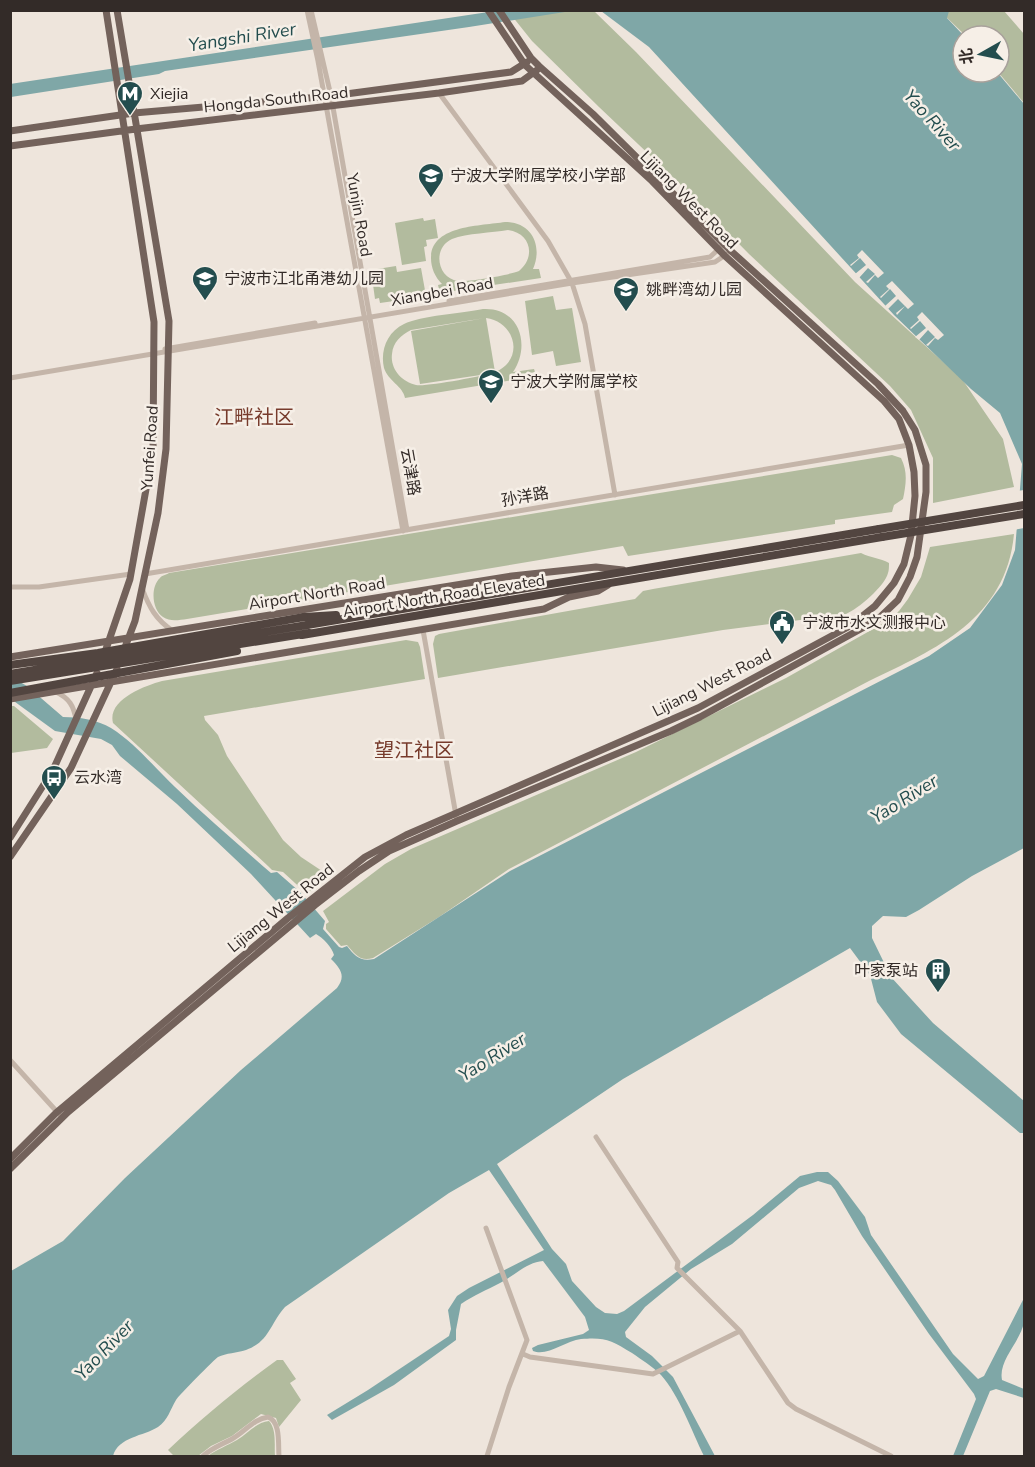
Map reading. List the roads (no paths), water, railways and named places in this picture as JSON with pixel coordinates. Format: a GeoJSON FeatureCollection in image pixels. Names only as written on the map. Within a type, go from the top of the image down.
{"type":"FeatureCollection","features":[{"type":"Feature","properties":{"kind":"highway"},"geometry":{"type":"LineString","coordinates":[[881,533],[1024,505]]}},
{"type":"Feature","properties":{"kind":"highway"},"geometry":{"type":"LineString","coordinates":[[881,533],[1024,514]]}},
{"type":"Feature","properties":{"kind":"highway","name":"Airport North Road Elevated"},"geometry":{"type":"LineString","coordinates":[[10,681],[361,615],[629,570],[881,533]]}},
{"type":"Feature","properties":{"kind":"highway","name":"Airport North Road Elevated"},"geometry":{"type":"LineString","coordinates":[[10,674],[307,625],[610,584],[881,533]]}},
{"type":"Feature","properties":{"kind":"highway"},"geometry":{"type":"LineString","coordinates":[[10,665],[307,625]]}},
{"type":"Feature","properties":{"kind":"highway"},"geometry":{"type":"LineString","coordinates":[[10,693],[270,644],[307,625]]}},
{"type":"Feature","properties":{"kind":"main road","name":"Yunfei Road"},"geometry":{"type":"LineString","coordinates":[[10,838],[53,770],[92,686],[109,642],[131,574],[153,450],[154,322],[106,10]]}},
{"type":"Feature","properties":{"kind":"main road","name":"Yunfei Road"},"geometry":{"type":"LineString","coordinates":[[10,857],[71,768],[112,682],[135,621],[158,513],[166,449],[169,321],[117,10]]}},
{"type":"Feature","properties":{"kind":"main road","name":"Lijiang West Road"},"geometry":{"type":"LineString","coordinates":[[10,1159],[365,857],[406,835],[456,817],[700,717],[877,620],[898,600],[910,577],[917,557],[926,492],[926,465],[915,430],[903,411],[878,384],[721,247],[525,65],[488,10]]}},
{"type":"Feature","properties":{"kind":"main road","name":"Lijiang West Road"},"geometry":{"type":"LineString","coordinates":[[499,10],[531,58],[593,114],[721,247]]}},
{"type":"Feature","properties":{"kind":"main road"},"geometry":{"type":"LineString","coordinates":[[525,65],[531,58]]}},
{"type":"Feature","properties":{"kind":"main road","name":"Hongda South Road"},"geometry":{"type":"LineString","coordinates":[[10,130],[123,114],[328,96],[512,72],[525,65]]}},
{"type":"Feature","properties":{"kind":"main road"},"geometry":{"type":"LineString","coordinates":[[534,73],[539,66]]}},
{"type":"Feature","properties":{"kind":"main road","name":"Hongda South Road"},"geometry":{"type":"LineString","coordinates":[[10,146],[439,93],[522,81],[534,73]]}},
{"type":"Feature","properties":{"kind":"main road","name":"Lijiang West Road"},"geometry":{"type":"LineString","coordinates":[[456,817],[698,708],[850,626],[894,584],[904,564],[911,535],[915,496],[914,472],[909,445],[899,420],[884,400],[728,253]]}},
{"type":"Feature","properties":{"kind":"main road","name":"Airport North Road"},"geometry":{"type":"LineString","coordinates":[[10,657],[512,576],[596,567],[629,570]]}},
{"type":"Feature","properties":{"kind":"main road"},"geometry":{"type":"LineString","coordinates":[[10,699],[544,609],[569,597],[598,591],[610,584]]}},
{"type":"Feature","properties":{"kind":"main road"},"geometry":{"type":"LineString","coordinates":[[10,1169],[60,1115]]}},
{"type":"Feature","properties":{"kind":"street","name":"Yunjin Road"},"geometry":{"type":"LineString","coordinates":[[307,10],[312,23]]}},
{"type":"Feature","properties":{"kind":"street","name":"Yunjin Road"},"geometry":{"type":"LineString","coordinates":[[311,10],[405,531]]}},
{"type":"Feature","properties":{"kind":"street"},"geometry":{"type":"LineString","coordinates":[[439,93],[548,241],[570,281],[585,324],[615,495]]}},
{"type":"Feature","properties":{"kind":"street","name":"Xiangbei Road"},"geometry":{"type":"LineString","coordinates":[[10,378],[710,256],[721,247]]}},
{"type":"Feature","properties":{"kind":"street","name":"Xiangbei Road"},"geometry":{"type":"LineString","coordinates":[[570,281],[715,262],[728,253]]}},
{"type":"Feature","properties":{"kind":"street","name":"孙洋路"},"geometry":{"type":"LineString","coordinates":[[145,574],[909,445]]}},
{"type":"Feature","properties":{"kind":"street"},"geometry":{"type":"LineString","coordinates":[[10,587],[39,587],[131,574]]}},
{"type":"Feature","properties":{"kind":"street"},"geometry":{"type":"LineString","coordinates":[[142,588],[152,612],[161,623],[173,631]]}},
{"type":"Feature","properties":{"kind":"street"},"geometry":{"type":"LineString","coordinates":[[423,630],[456,817]]}},
{"type":"Feature","properties":{"kind":"street"},"geometry":{"type":"LineString","coordinates":[[56,692],[66,696],[72,704],[76,720]]}},
{"type":"Feature","properties":{"kind":"street"},"geometry":{"type":"LineString","coordinates":[[10,1060],[60,1115]]}},
{"type":"Feature","properties":{"kind":"street"},"geometry":{"type":"LineString","coordinates":[[596,1137],[678,1262],[677,1268],[740,1331],[789,1403],[796,1409],[891,1456]]}},
{"type":"Feature","properties":{"kind":"street"},"geometry":{"type":"LineString","coordinates":[[486,1228],[513,1306],[527,1338],[488,1456]]}},
{"type":"Feature","properties":{"kind":"street"},"geometry":{"type":"LineString","coordinates":[[523,1354],[542,1359],[653,1374],[740,1331]]}},
{"type":"Feature","properties":{"kind":"street"},"geometry":{"type":"LineString","coordinates":[[203,1456],[234,1438],[257,1420],[268,1417],[274,1419],[276,1424],[279,1456]]}},
{"type":"Feature","properties":{"kind":"water"},"geometry":{"type":"Polygon","coordinates":[[[495,11],[571,11],[165,71],[159,74],[11,97],[10,84],[495,11]]]}},
{"type":"Feature","properties":{"kind":"water","name":"Yao River"},"geometry":{"type":"Polygon","coordinates":[[[601,11],[949,11],[947,18],[953,24],[951,84],[1007,84],[1024,104],[1024,848],[972,876],[906,917],[883,916],[872,926],[872,938],[891,977],[933,1023],[1024,1101],[1024,1133],[1020,1133],[901,1034],[877,1002],[870,975],[850,948],[623,1079],[497,1164],[552,1249],[566,1264],[572,1281],[596,1307],[605,1313],[617,1314],[753,1215],[800,1176],[828,1172],[838,1181],[865,1217],[871,1235],[953,1354],[978,1379],[984,1376],[1024,1298],[1025,1316],[1022,1329],[1003,1365],[1002,1380],[1024,1389],[1024,1398],[996,1389],[990,1391],[963,1456],[953,1456],[976,1399],[974,1394],[929,1334],[862,1236],[835,1190],[831,1185],[818,1181],[799,1188],[732,1244],[691,1269],[645,1307],[625,1332],[626,1337],[652,1356],[673,1377],[715,1456],[704,1456],[679,1403],[661,1375],[647,1363],[613,1342],[589,1338],[575,1340],[544,1352],[533,1351],[532,1348],[538,1345],[583,1334],[589,1330],[585,1317],[543,1261],[526,1267],[461,1304],[456,1340],[394,1385],[332,1420],[327,1415],[449,1336],[451,1329],[448,1310],[457,1296],[544,1250],[489,1170],[449,1193],[285,1307],[254,1347],[218,1357],[178,1397],[167,1418],[158,1427],[126,1441],[120,1445],[113,1456],[11,1456],[11,1271],[63,1241],[125,1178],[241,1070],[337,988],[342,976],[340,969],[331,959],[333,952],[324,940],[316,934],[310,938],[251,874],[177,804],[120,756],[112,745],[101,739],[55,731],[11,699],[11,677],[27,686],[63,717],[94,721],[120,734],[271,873],[277,872],[300,892],[325,921],[323,929],[339,947],[347,946],[358,957],[369,960],[374,959],[510,871],[929,656],[970,628],[1002,585],[1015,550],[1022,464],[1000,413],[971,389],[894,315],[649,47],[601,11]]]}},
{"type":"Feature","properties":{"kind":"place","name":"Xiejia"},"geometry":{"type":"Point","coordinates":[130,117]}},
{"type":"Feature","properties":{"kind":"place","name":"宁波大学附属学校小学部"},"geometry":{"type":"Point","coordinates":[431,199]}},
{"type":"Feature","properties":{"kind":"place","name":"宁波市江北甬港幼儿园"},"geometry":{"type":"Point","coordinates":[205,302]}},
{"type":"Feature","properties":{"kind":"place","name":"姚畔湾幼儿园"},"geometry":{"type":"Point","coordinates":[626,313]}},
{"type":"Feature","properties":{"kind":"place","name":"宁波大学附属学校"},"geometry":{"type":"Point","coordinates":[491,405]}},
{"type":"Feature","properties":{"kind":"place","name":"宁波市水文测报中心"},"geometry":{"type":"Point","coordinates":[782,646]}},
{"type":"Feature","properties":{"kind":"place","name":"云水湾"},"geometry":{"type":"Point","coordinates":[54,801]}},
{"type":"Feature","properties":{"kind":"place","name":"叶家泵站"},"geometry":{"type":"Point","coordinates":[938,994]}},
{"type":"Feature","properties":{"kind":"district","name":"江畔社区"},"geometry":{"type":"Point","coordinates":[254,417]}},
{"type":"Feature","properties":{"kind":"district","name":"望江社区"},"geometry":{"type":"Point","coordinates":[414,750]}},
{"type":"Feature","properties":{"kind":"water label","name":"Yangshi River"},"geometry":{"type":"Point","coordinates":[242,37]}}]}
